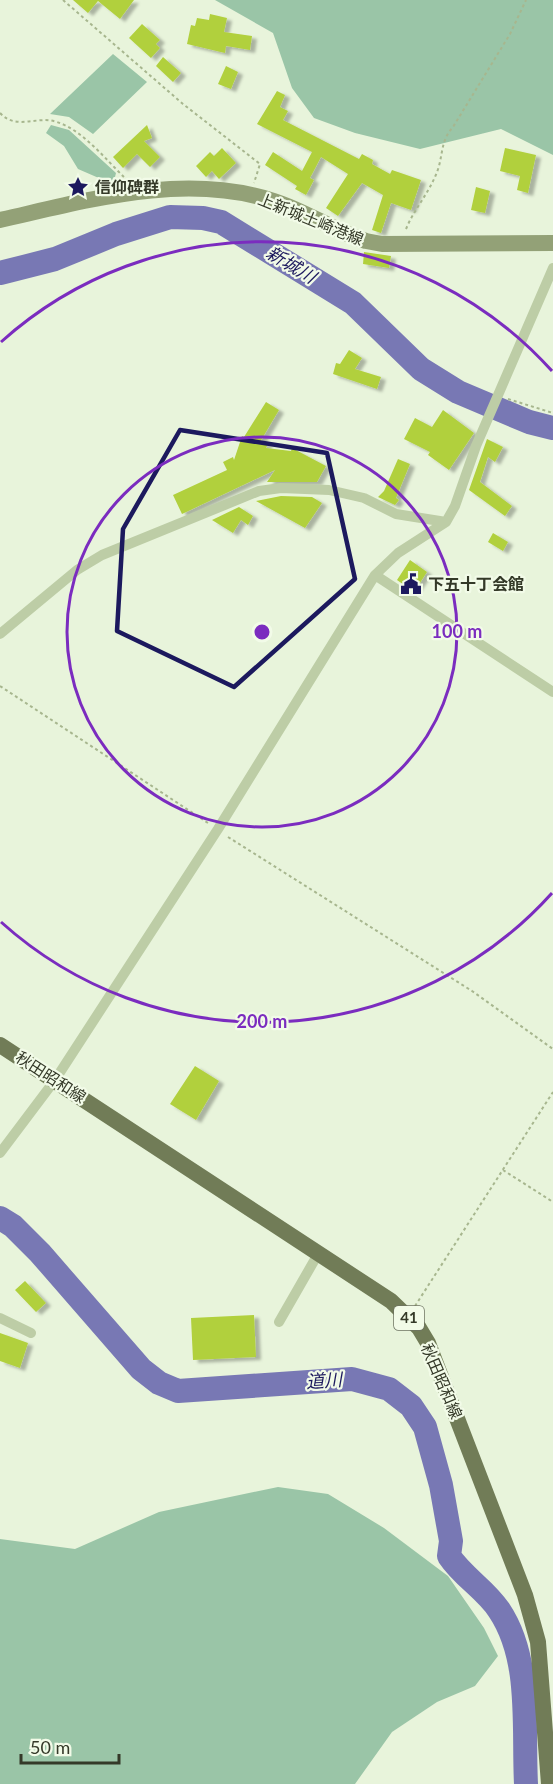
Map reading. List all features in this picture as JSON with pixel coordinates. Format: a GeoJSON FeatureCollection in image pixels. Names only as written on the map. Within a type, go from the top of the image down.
{"type":"FeatureCollection","features":[{"type":"Feature","properties":{"kind":"main road","name":"上新城土崎港線"},"geometry":{"type":"LineString","coordinates":[[0,220],[138,192],[195,188],[250,195],[305,213],[358,239],[400,243],[553,243]]}},
{"type":"Feature","properties":{"kind":"main road","name":"秋田昭和線"},"geometry":{"type":"LineString","coordinates":[[0,1045],[391,1301],[408,1317],[428,1343],[525,1595],[538,1642],[549,1784]]}},
{"type":"Feature","properties":{"kind":"street"},"geometry":{"type":"LineString","coordinates":[[0,1152],[55,1080],[218,830],[375,575],[398,553],[446,522],[455,506],[483,429],[553,268]]}},
{"type":"Feature","properties":{"kind":"street"},"geometry":{"type":"LineString","coordinates":[[0,634],[77,570],[102,555],[259,491],[281,488],[329,490],[364,498],[396,514],[446,522]]}},
{"type":"Feature","properties":{"kind":"street"},"geometry":{"type":"LineString","coordinates":[[375,575],[553,692]]}},
{"type":"Feature","properties":{"kind":"street"},"geometry":{"type":"LineString","coordinates":[[279,1322],[318,1254]]}},
{"type":"Feature","properties":{"kind":"street"},"geometry":{"type":"LineString","coordinates":[[0,1318],[31,1333]]}},
{"type":"Feature","properties":{"kind":"path"},"geometry":{"type":"LineString","coordinates":[[63,0],[183,104],[260,164],[250,195]]}},
{"type":"Feature","properties":{"kind":"path"},"geometry":{"type":"LineString","coordinates":[[400,243],[410,219],[424,202],[438,168],[445,136],[459,119],[510,34],[526,0]]}},
{"type":"Feature","properties":{"kind":"path"},"geometry":{"type":"LineString","coordinates":[[0,113],[8,121],[26,124],[41,120],[56,122],[74,130],[138,192]]}},
{"type":"Feature","properties":{"kind":"path"},"geometry":{"type":"LineString","coordinates":[[498,394],[553,413]]}},
{"type":"Feature","properties":{"kind":"path"},"geometry":{"type":"LineString","coordinates":[[0,687],[218,830],[472,991],[553,1049]]}},
{"type":"Feature","properties":{"kind":"path"},"geometry":{"type":"LineString","coordinates":[[408,1317],[553,1092]]}},
{"type":"Feature","properties":{"kind":"path"},"geometry":{"type":"LineString","coordinates":[[503,1170],[553,1202]]}},
{"type":"Feature","properties":{"kind":"highlighted area"},"geometry":{"type":"Polygon","coordinates":[[[180,430],[327,453],[355,579],[234,687],[117,631],[123,529],[180,430]]]}},
{"type":"Feature","properties":{"kind":"green space"},"geometry":{"type":"Polygon","coordinates":[[[215,0],[553,0],[553,155],[501,129],[420,149],[355,133],[314,118],[292,88],[273,33],[215,0]]]}},
{"type":"Feature","properties":{"kind":"green space"},"geometry":{"type":"Polygon","coordinates":[[[113,54],[147,82],[93,134],[69,117],[50,114],[113,54]]]}},
{"type":"Feature","properties":{"kind":"green space"},"geometry":{"type":"Polygon","coordinates":[[[51,125],[69,130],[116,173],[114,181],[108,182],[78,169],[64,146],[46,133],[51,125]]]}},
{"type":"Feature","properties":{"kind":"green space"},"geometry":{"type":"Polygon","coordinates":[[[278,1487],[328,1494],[384,1528],[448,1576],[484,1628],[498,1656],[475,1686],[437,1702],[392,1732],[355,1784],[0,1784],[0,1539],[75,1549],[159,1512],[278,1487]]]}},
{"type":"Feature","properties":{"kind":"building"},"geometry":{"type":"Polygon","coordinates":[[[73,0],[134,0],[120,19],[98,1],[88,13],[73,0]]]}},
{"type":"Feature","properties":{"kind":"building"},"geometry":{"type":"Polygon","coordinates":[[[210,14],[227,18],[224,32],[252,36],[250,50],[226,46],[225,53],[187,44],[191,25],[195,26],[197,18],[209,20],[210,14]]]}},
{"type":"Feature","properties":{"kind":"building"},"geometry":{"type":"Polygon","coordinates":[[[142,24],[160,40],[156,44],[160,48],[151,58],[129,38],[142,24]]]}},
{"type":"Feature","properties":{"kind":"building"},"geometry":{"type":"Polygon","coordinates":[[[163,57],[181,73],[173,82],[156,66],[163,57]]]}},
{"type":"Feature","properties":{"kind":"building"},"geometry":{"type":"Polygon","coordinates":[[[226,66],[238,72],[231,89],[218,84],[226,66]]]}},
{"type":"Feature","properties":{"kind":"building"},"geometry":{"type":"Polygon","coordinates":[[[277,91],[285,95],[280,107],[288,111],[283,120],[359,159],[362,154],[373,160],[372,164],[390,174],[392,170],[421,180],[411,210],[391,203],[381,233],[372,230],[383,195],[362,183],[338,216],[326,208],[348,174],[321,157],[310,178],[314,180],[306,195],[295,189],[297,186],[265,165],[273,152],[302,171],[312,152],[257,124],[277,91]]]}},
{"type":"Feature","properties":{"kind":"building"},"geometry":{"type":"Polygon","coordinates":[[[147,125],[152,138],[144,141],[160,157],[150,167],[137,154],[123,168],[113,157],[147,125]]]}},
{"type":"Feature","properties":{"kind":"building"},"geometry":{"type":"Polygon","coordinates":[[[222,148],[236,163],[219,179],[212,171],[206,177],[196,166],[210,152],[214,156],[222,148]]]}},
{"type":"Feature","properties":{"kind":"building"},"geometry":{"type":"Polygon","coordinates":[[[505,148],[536,155],[528,193],[517,190],[520,176],[500,171],[505,148]]]}},
{"type":"Feature","properties":{"kind":"building"},"geometry":{"type":"Polygon","coordinates":[[[476,187],[490,191],[485,213],[471,210],[476,187]]]}},
{"type":"Feature","properties":{"kind":"building"},"geometry":{"type":"Polygon","coordinates":[[[364,252],[391,256],[389,268],[363,264],[364,252]]]}},
{"type":"Feature","properties":{"kind":"building"},"geometry":{"type":"Polygon","coordinates":[[[349,350],[362,358],[355,369],[381,377],[377,389],[333,374],[336,363],[340,364],[349,350]]]}},
{"type":"Feature","properties":{"kind":"building"},"geometry":{"type":"Polygon","coordinates":[[[266,402],[279,410],[260,442],[268,444],[266,448],[291,451],[292,448],[326,466],[317,482],[267,482],[275,470],[182,514],[173,495],[227,470],[223,462],[233,457],[234,460],[242,436],[244,437],[266,402]]]}},
{"type":"Feature","properties":{"kind":"building"},"geometry":{"type":"Polygon","coordinates":[[[443,410],[474,433],[449,470],[428,455],[430,452],[404,439],[415,418],[432,427],[443,410]]]}},
{"type":"Feature","properties":{"kind":"building"},"geometry":{"type":"Polygon","coordinates":[[[487,439],[503,447],[495,462],[488,457],[480,482],[512,506],[505,516],[469,490],[487,439]]]}},
{"type":"Feature","properties":{"kind":"building"},"geometry":{"type":"Polygon","coordinates":[[[398,459],[410,464],[396,498],[399,500],[395,505],[378,497],[384,491],[398,459]]]}},
{"type":"Feature","properties":{"kind":"building"},"geometry":{"type":"Polygon","coordinates":[[[281,496],[312,497],[322,503],[305,528],[256,501],[281,496]]]}},
{"type":"Feature","properties":{"kind":"building"},"geometry":{"type":"Polygon","coordinates":[[[239,507],[253,516],[248,525],[241,520],[233,533],[212,520],[239,507]]]}},
{"type":"Feature","properties":{"kind":"building"},"geometry":{"type":"Polygon","coordinates":[[[493,533],[508,542],[503,551],[488,542],[493,533]]]}},
{"type":"Feature","properties":{"kind":"building","name":"下五十丁会館"},"geometry":{"type":"Polygon","coordinates":[[[410,560],[427,572],[414,592],[397,580],[410,560]]]}},
{"type":"Feature","properties":{"kind":"building"},"geometry":{"type":"Polygon","coordinates":[[[195,1066],[219,1081],[196,1120],[170,1104],[195,1066]]]}},
{"type":"Feature","properties":{"kind":"building"},"geometry":{"type":"Polygon","coordinates":[[[25,1281],[46,1303],[36,1312],[15,1290],[25,1281]]]}},
{"type":"Feature","properties":{"kind":"building"},"geometry":{"type":"Polygon","coordinates":[[[254,1315],[256,1357],[193,1360],[191,1318],[254,1315]]]}},
{"type":"Feature","properties":{"kind":"building"},"geometry":{"type":"Polygon","coordinates":[[[0,1333],[28,1343],[20,1368],[0,1361],[0,1333]]]}},
{"type":"Feature","properties":{"kind":"waterway","name":"新城川"},"geometry":{"type":"LineString","coordinates":[[0,273],[55,259],[116,234],[170,217],[203,218],[221,222],[353,303],[421,369],[458,392],[529,422],[553,428]]}},
{"type":"Feature","properties":{"kind":"waterway","name":"道川"},"geometry":{"type":"LineString","coordinates":[[0,1218],[13,1226],[40,1253],[141,1369],[159,1383],[178,1391],[352,1379],[389,1389],[411,1406],[425,1427],[441,1485],[451,1541],[449,1556],[499,1610],[510,1629],[517,1650],[524,1694],[526,1784]]}},
{"type":"Feature","properties":{"kind":"place","name":"信仰碑群"},"geometry":{"type":"Point","coordinates":[78,187]}},
{"type":"Feature","properties":{"kind":"place","name":"下五十丁会館"},"geometry":{"type":"Point","coordinates":[411,584]}}]}
